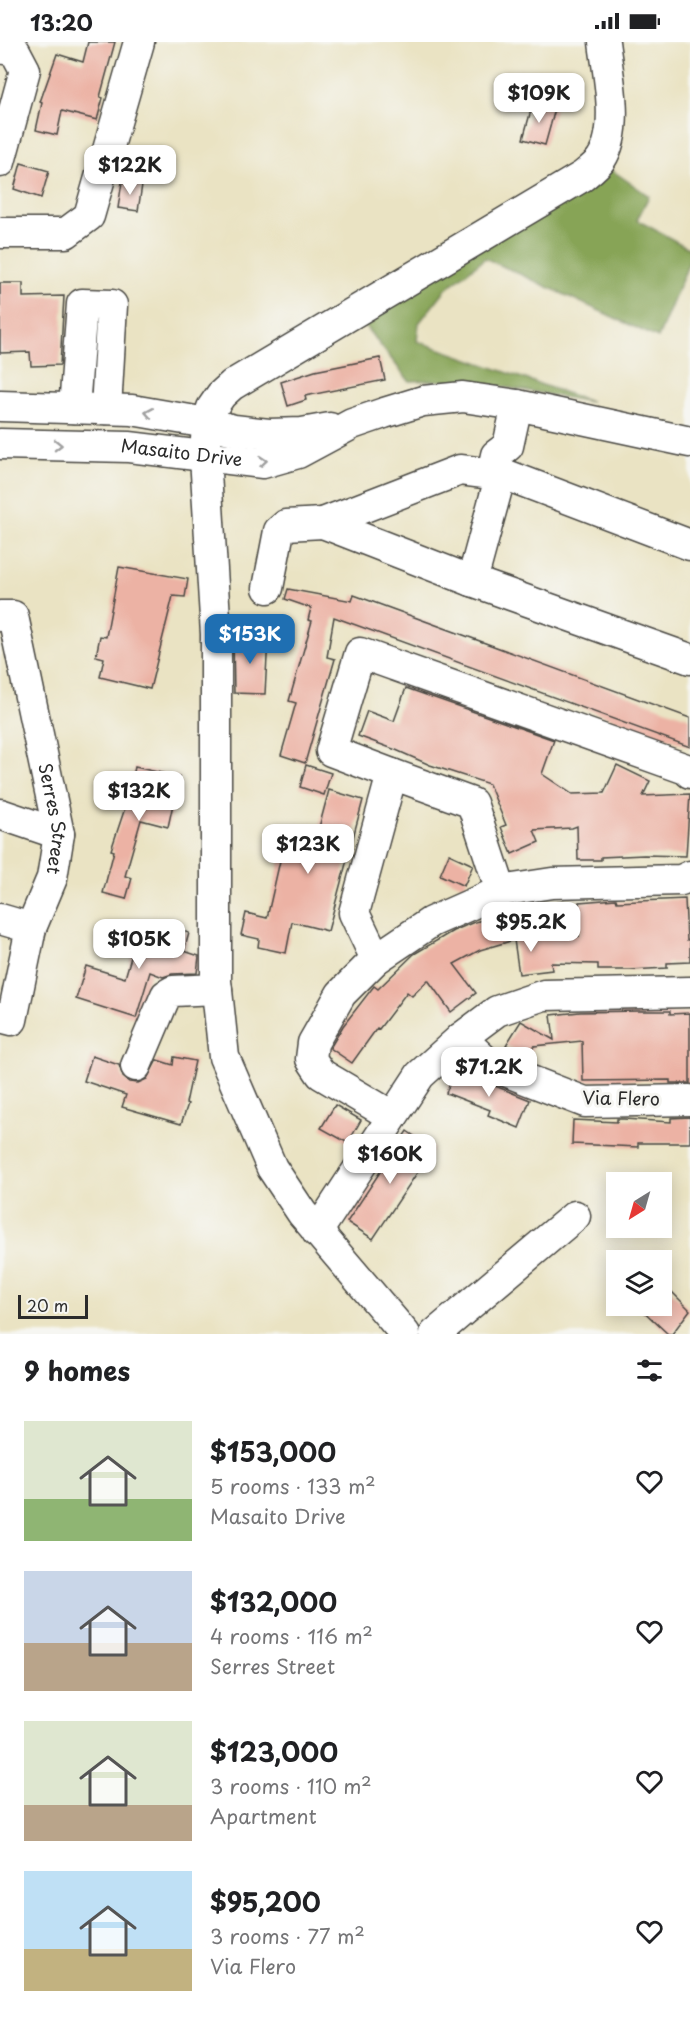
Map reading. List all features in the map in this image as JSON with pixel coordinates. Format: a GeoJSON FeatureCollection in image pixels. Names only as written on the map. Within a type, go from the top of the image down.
{"type":"FeatureCollection","features":[{"type":"Feature","properties":{"kind":"street"},"geometry":{"type":"LineString","coordinates":[[0,233],[66,233],[88,216],[139,42]]}},
{"type":"Feature","properties":{"kind":"street"},"geometry":{"type":"LineString","coordinates":[[405,1334],[317,1233],[272,1168],[224,1057],[217,989],[216,634],[205,457],[207,423],[212,408],[232,385],[584,176],[601,160],[610,140],[612,113],[604,42]]}},
{"type":"Feature","properties":{"kind":"street"},"geometry":{"type":"LineString","coordinates":[[0,48],[15,51],[25,70],[0,162]]}},
{"type":"Feature","properties":{"kind":"street"},"geometry":{"type":"LineString","coordinates":[[74,408],[82,304],[112,305],[106,409]]}},
{"type":"Feature","properties":{"kind":"street","name":"Masaito Drive"},"geometry":{"type":"LineString","coordinates":[[0,406],[132,410],[234,430],[269,434],[302,433],[352,424],[423,401],[463,398],[517,405],[690,442]]}},
{"type":"Feature","properties":{"kind":"street"},"geometry":{"type":"LineString","coordinates":[[472,581],[517,405]]}},
{"type":"Feature","properties":{"kind":"street","name":"Masaito Drive"},"geometry":{"type":"LineString","coordinates":[[0,444],[129,447],[263,463],[298,453],[352,424]]}},
{"type":"Feature","properties":{"kind":"street"},"geometry":{"type":"LineString","coordinates":[[268,588],[279,531],[286,525],[323,523],[460,470],[502,467],[690,545]]}},
{"type":"Feature","properties":{"kind":"street"},"geometry":{"type":"LineString","coordinates":[[323,523],[472,581],[690,659]]}},
{"type":"Feature","properties":{"kind":"street","name":"Serres Street"},"geometry":{"type":"LineString","coordinates":[[6,1019],[31,928],[52,878],[59,834],[7,616]]}},
{"type":"Feature","properties":{"kind":"street"},"geometry":{"type":"LineString","coordinates":[[501,891],[472,803],[332,751],[360,653],[690,772]]}},
{"type":"Feature","properties":{"kind":"street"},"geometry":{"type":"LineString","coordinates":[[376,959],[354,913],[392,774]]}},
{"type":"Feature","properties":{"kind":"street"},"geometry":{"type":"LineString","coordinates":[[0,814],[59,834]]}},
{"type":"Feature","properties":{"kind":"street"},"geometry":{"type":"LineString","coordinates":[[392,1116],[321,1074],[311,1059],[313,1043],[341,994],[376,959],[431,922],[501,891],[552,883],[681,880],[690,876]]}},
{"type":"Feature","properties":{"kind":"street"},"geometry":{"type":"LineString","coordinates":[[0,919],[31,928]]}},
{"type":"Feature","properties":{"kind":"street"},"geometry":{"type":"LineString","coordinates":[[136,1066],[166,995],[173,991],[217,989]]}},
{"type":"Feature","properties":{"kind":"street"},"geometry":{"type":"LineString","coordinates":[[317,1233],[420,1075],[461,1038],[497,1011],[544,995],[690,992]]}},
{"type":"Feature","properties":{"kind":"street","name":"Via Flero"},"geometry":{"type":"LineString","coordinates":[[461,1038],[490,1065],[585,1102],[690,1100]]}},
{"type":"Feature","properties":{"kind":"street"},"geometry":{"type":"LineString","coordinates":[[435,1334],[575,1216]]}},
{"type":"Feature","properties":{"kind":"green space"},"geometry":{"type":"Polygon","coordinates":[[[610,169],[649,196],[637,220],[690,249],[690,260],[658,338],[485,258],[446,289],[419,323],[417,341],[591,402],[478,384],[409,381],[360,320],[610,169]]]}},
{"type":"Feature","properties":{"kind":"building"},"geometry":{"type":"Polygon","coordinates":[[[88,42],[115,42],[100,97],[103,98],[97,120],[62,111],[57,135],[36,130],[42,103],[40,102],[57,54],[83,62],[88,42]]]}},
{"type":"Feature","properties":{"kind":"building"},"geometry":{"type":"Polygon","coordinates":[[[533,103],[555,109],[545,145],[523,139],[533,103]]]}},
{"type":"Feature","properties":{"kind":"building"},"geometry":{"type":"Polygon","coordinates":[[[21,163],[49,171],[41,198],[14,189],[21,163]]]}},
{"type":"Feature","properties":{"kind":"building"},"geometry":{"type":"Polygon","coordinates":[[[122,182],[142,185],[138,211],[118,208],[122,182]]]}},
{"type":"Feature","properties":{"kind":"building"},"geometry":{"type":"Polygon","coordinates":[[[0,283],[23,283],[23,297],[64,296],[60,365],[31,366],[30,352],[0,353],[0,283]]]}},
{"type":"Feature","properties":{"kind":"building"},"geometry":{"type":"Polygon","coordinates":[[[380,358],[385,380],[305,396],[306,400],[288,406],[281,382],[315,371],[380,358]]]}},
{"type":"Feature","properties":{"kind":"building"},"geometry":{"type":"Polygon","coordinates":[[[119,567],[188,579],[185,597],[173,596],[150,689],[100,677],[104,658],[96,656],[100,636],[106,637],[119,567]]]}},
{"type":"Feature","properties":{"kind":"building"},"geometry":{"type":"Polygon","coordinates":[[[288,589],[352,601],[354,595],[690,718],[690,747],[334,617],[327,657],[335,659],[305,763],[281,755],[296,703],[289,701],[312,621],[308,620],[311,608],[285,599],[288,589]]]}},
{"type":"Feature","properties":{"kind":"building"},"geometry":{"type":"Polygon","coordinates":[[[233,636],[268,638],[265,694],[234,693],[233,636]]]}},
{"type":"Feature","properties":{"kind":"building"},"geometry":{"type":"Polygon","coordinates":[[[406,688],[554,740],[542,774],[572,794],[604,793],[617,765],[650,781],[643,796],[690,794],[686,856],[644,855],[578,860],[577,826],[534,830],[539,842],[512,854],[501,827],[506,825],[489,784],[430,765],[358,736],[367,711],[394,721],[406,688]]]}},
{"type":"Feature","properties":{"kind":"building"},"geometry":{"type":"Polygon","coordinates":[[[306,765],[331,773],[324,795],[300,787],[306,765]]]}},
{"type":"Feature","properties":{"kind":"building"},"geometry":{"type":"Polygon","coordinates":[[[135,767],[179,777],[168,827],[141,820],[125,876],[132,878],[126,899],[103,893],[114,851],[111,850],[128,799],[135,767]]]}},
{"type":"Feature","properties":{"kind":"building"},"geometry":{"type":"Polygon","coordinates":[[[329,790],[363,800],[328,931],[292,922],[286,953],[258,947],[259,939],[241,935],[246,913],[267,918],[282,852],[276,850],[282,826],[317,835],[329,790]]]}},
{"type":"Feature","properties":{"kind":"building"},"geometry":{"type":"Polygon","coordinates":[[[449,854],[473,865],[464,886],[440,875],[449,854]]]}},
{"type":"Feature","properties":{"kind":"building"},"geometry":{"type":"Polygon","coordinates":[[[616,899],[617,902],[685,899],[690,962],[667,963],[667,968],[630,970],[598,970],[598,964],[551,963],[552,970],[519,974],[514,940],[480,950],[454,964],[476,993],[451,1012],[428,980],[412,996],[407,992],[352,1063],[330,1048],[343,1026],[374,986],[378,989],[414,954],[453,931],[519,909],[564,901],[579,937],[579,902],[616,899]]]}},
{"type":"Feature","properties":{"kind":"building"},"geometry":{"type":"Polygon","coordinates":[[[142,919],[189,933],[184,951],[199,956],[197,973],[172,974],[163,977],[150,972],[136,1018],[76,999],[86,966],[125,978],[142,919]]]}},
{"type":"Feature","properties":{"kind":"building"},"geometry":{"type":"Polygon","coordinates":[[[670,1011],[670,1014],[690,1013],[690,1083],[670,1083],[670,1080],[583,1081],[582,1041],[534,1046],[527,1058],[506,1045],[521,1021],[554,1040],[551,1015],[580,1012],[670,1011]]]}},
{"type":"Feature","properties":{"kind":"building"},"geometry":{"type":"Polygon","coordinates":[[[92,1056],[119,1065],[123,1077],[129,1082],[138,1083],[147,1079],[157,1060],[173,1065],[174,1057],[195,1061],[186,1103],[188,1104],[181,1124],[122,1107],[126,1095],[84,1081],[92,1056]]]}},
{"type":"Feature","properties":{"kind":"building"},"geometry":{"type":"Polygon","coordinates":[[[455,1070],[530,1100],[519,1128],[488,1115],[490,1110],[446,1093],[455,1070]]]}},
{"type":"Feature","properties":{"kind":"building"},"geometry":{"type":"Polygon","coordinates":[[[335,1105],[361,1120],[348,1143],[321,1128],[335,1105]]]}},
{"type":"Feature","properties":{"kind":"building"},"geometry":{"type":"Polygon","coordinates":[[[690,1117],[690,1143],[638,1143],[638,1147],[572,1144],[573,1120],[617,1122],[617,1119],[624,1119],[671,1122],[671,1118],[690,1117]]]}},
{"type":"Feature","properties":{"kind":"building"},"geometry":{"type":"Polygon","coordinates":[[[407,1131],[433,1149],[373,1239],[347,1222],[407,1131]]]}},
{"type":"Feature","properties":{"kind":"building"},"geometry":{"type":"Polygon","coordinates":[[[672,1292],[690,1310],[672,1334],[668,1334],[649,1316],[672,1316],[672,1292]]]}}]}
